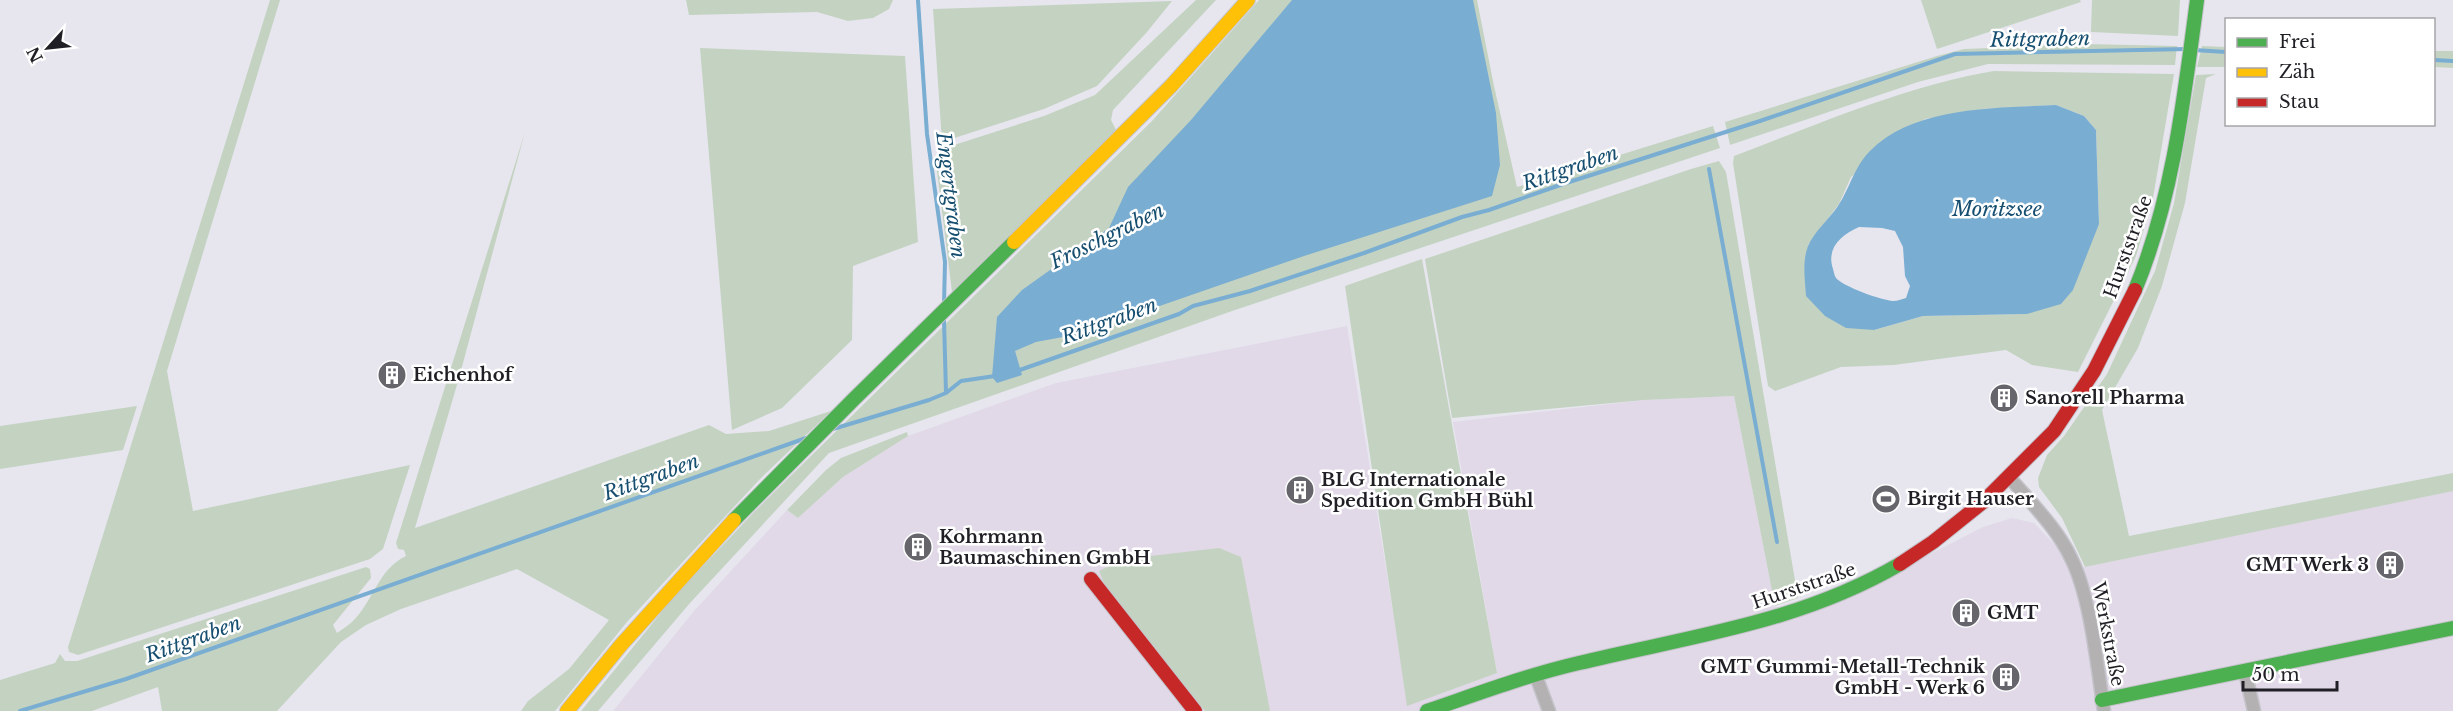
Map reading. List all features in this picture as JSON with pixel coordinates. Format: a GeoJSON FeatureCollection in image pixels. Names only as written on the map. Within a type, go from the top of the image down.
{"type":"FeatureCollection","features":[{"type":"Feature","properties":{"kind":"street"},"geometry":{"type":"LineString","coordinates":[[567,711],[601,668],[708,546],[781,470],[1142,116],[1248,0]]}},
{"type":"Feature","properties":{"kind":"street","name":"Hurststraße"},"geometry":{"type":"LineString","coordinates":[[1427,711],[1573,664],[1738,628],[1819,604],[1861,587],[1955,527],[2010,478],[2059,425],[2104,356],[2142,272],[2165,202],[2197,0]]}},
{"type":"Feature","properties":{"kind":"street","name":"Werkstraße"},"geometry":{"type":"LineString","coordinates":[[2010,478],[2054,529],[2075,566],[2082,584],[2103,705]]}},
{"type":"Feature","properties":{"kind":"street"},"geometry":{"type":"LineString","coordinates":[[1091,579],[1195,711]]}},
{"type":"Feature","properties":{"kind":"street"},"geometry":{"type":"LineString","coordinates":[[2103,705],[2245,671],[2453,628]]}},
{"type":"Feature","properties":{"kind":"street"},"geometry":{"type":"LineString","coordinates":[[2245,671],[2254,711]]}},
{"type":"Feature","properties":{"kind":"street"},"geometry":{"type":"LineString","coordinates":[[1536,676],[1548,711]]}},
{"type":"Feature","properties":{"kind":"shaded area"},"geometry":{"type":"Polygon","coordinates":[[[1347,326],[1408,705],[1497,673],[1453,422],[1644,400],[1734,396],[1775,606],[1794,620],[1983,527],[2012,518],[2034,523],[2058,548],[2070,570],[2453,490],[2453,711],[613,711],[694,611],[787,510],[798,518],[843,477],[908,436],[1056,383],[1347,326]]]}},
{"type":"Feature","properties":{"kind":"green space"},"geometry":{"type":"Polygon","coordinates":[[[270,0],[280,0],[167,371],[193,511],[410,465],[383,549],[370,559],[78,655],[69,652],[68,647],[270,0]]]}},
{"type":"Feature","properties":{"kind":"green space"},"geometry":{"type":"Polygon","coordinates":[[[686,0],[893,0],[889,9],[873,18],[848,21],[817,12],[689,15],[686,0]]]}},
{"type":"Feature","properties":{"kind":"green space"},"geometry":{"type":"Polygon","coordinates":[[[1196,0],[1216,0],[1113,110],[1111,120],[1117,132],[952,292],[936,163],[951,146],[1044,116],[1095,95],[1196,0]]]}},
{"type":"Feature","properties":{"kind":"green space"},"geometry":{"type":"Polygon","coordinates":[[[1259,0],[1477,0],[1517,187],[1713,126],[1720,148],[1235,310],[829,453],[690,603],[598,711],[581,711],[673,598],[755,511],[1152,121],[1259,0]]]}},
{"type":"Feature","properties":{"kind":"green space"},"geometry":{"type":"Polygon","coordinates":[[[1921,0],[2080,0],[2081,2],[1937,49],[1921,0]]]}},
{"type":"Feature","properties":{"kind":"green space"},"geometry":{"type":"Polygon","coordinates":[[[2092,0],[2180,0],[2178,36],[2091,32],[2092,0]]]}},
{"type":"Feature","properties":{"kind":"green space"},"geometry":{"type":"Polygon","coordinates":[[[1172,1],[1097,86],[1044,109],[942,142],[933,9],[1172,1]]]}},
{"type":"Feature","properties":{"kind":"green space"},"geometry":{"type":"Polygon","coordinates":[[[2086,44],[2177,46],[2175,65],[1988,64],[1918,82],[1730,145],[1725,122],[1937,56],[1964,49],[2086,44]]]}},
{"type":"Feature","properties":{"kind":"green space"},"geometry":{"type":"Polygon","coordinates":[[[2202,46],[2225,47],[2225,67],[2197,67],[2202,46]]]}},
{"type":"Feature","properties":{"kind":"green space"},"geometry":{"type":"Polygon","coordinates":[[[700,48],[905,56],[918,242],[853,266],[852,340],[782,408],[732,430],[700,48]]]}},
{"type":"Feature","properties":{"kind":"green space"},"geometry":{"type":"Polygon","coordinates":[[[2435,51],[2453,51],[2453,68],[2435,67],[2435,51]]]}},
{"type":"Feature","properties":{"kind":"green space"},"geometry":{"type":"Polygon","coordinates":[[[1994,71],[2174,74],[2153,198],[2136,256],[2078,372],[2032,365],[2006,350],[1894,365],[1841,367],[1775,391],[1768,386],[1733,163],[1734,156],[1862,107],[1961,78],[1994,71]],[[2056,105],[1983,109],[1925,119],[1851,177],[1839,204],[1808,245],[1874,330],[1923,316],[2027,314],[2099,224],[2096,130],[2084,116],[2056,105]]]}},
{"type":"Feature","properties":{"kind":"green space"},"geometry":{"type":"Polygon","coordinates":[[[2216,74],[2206,78],[2185,203],[2162,286],[2138,348],[2102,410],[2129,536],[2453,473],[2453,491],[2085,567],[2062,518],[2039,487],[2038,478],[2047,455],[2064,436],[2107,374],[2155,271],[2174,203],[2196,75],[2216,74]]]}},
{"type":"Feature","properties":{"kind":"green space"},"geometry":{"type":"Polygon","coordinates":[[[525,132],[459,378],[415,528],[709,425],[726,434],[769,431],[831,411],[760,479],[627,622],[555,711],[521,711],[528,701],[569,669],[609,620],[517,569],[401,609],[366,625],[341,642],[277,711],[162,711],[158,687],[92,711],[0,711],[0,680],[55,663],[60,654],[65,661],[77,661],[366,567],[370,569],[371,578],[333,625],[337,633],[352,622],[366,605],[388,569],[406,556],[404,550],[398,549],[396,543],[525,132]]]}},
{"type":"Feature","properties":{"kind":"green space"},"geometry":{"type":"Polygon","coordinates":[[[1719,161],[1726,172],[1798,598],[1775,606],[1734,396],[1644,400],[1452,418],[1425,259],[1719,161]]]}},
{"type":"Feature","properties":{"kind":"green space"},"geometry":{"type":"Polygon","coordinates":[[[1422,259],[1497,673],[1407,706],[1345,286],[1422,259]]]}},
{"type":"Feature","properties":{"kind":"green space"},"geometry":{"type":"Polygon","coordinates":[[[137,406],[123,450],[0,469],[0,426],[137,406]]]}},
{"type":"Feature","properties":{"kind":"green space"},"geometry":{"type":"Polygon","coordinates":[[[907,432],[908,436],[843,477],[798,518],[787,510],[841,458],[907,432]]]}},
{"type":"Feature","properties":{"kind":"green space"},"geometry":{"type":"Polygon","coordinates":[[[1219,548],[1241,557],[1270,711],[1205,711],[1104,583],[1099,571],[1125,559],[1219,548]]]}},
{"type":"Feature","properties":{"kind":"water","name":"Froschgraben"},"geometry":{"type":"Polygon","coordinates":[[[1292,0],[1473,0],[1496,113],[1500,165],[1492,196],[1304,256],[1079,334],[1036,342],[1015,351],[1022,375],[997,383],[992,377],[997,317],[1022,290],[1109,228],[1128,187],[1191,120],[1292,0]]]}},
{"type":"Feature","properties":{"kind":"water","name":"Moritzsee"},"geometry":{"type":"Polygon","coordinates":[[[2056,105],[2084,116],[2096,130],[2099,224],[2073,290],[2061,304],[2027,314],[1923,316],[1874,330],[1846,328],[1825,316],[1806,296],[1804,265],[1808,246],[1838,206],[1865,157],[1888,136],[1932,117],[1957,112],[2056,105]],[[1859,227],[1846,234],[1833,249],[1831,261],[1835,276],[1840,282],[1872,296],[1896,301],[1906,298],[1910,286],[1905,276],[1903,247],[1895,231],[1859,227]]]}},
{"type":"Feature","properties":{"kind":"waterway","name":"Engertgraben"},"geometry":{"type":"LineString","coordinates":[[918,0],[927,134],[945,262],[944,304]]}},
{"type":"Feature","properties":{"kind":"waterway","name":"Rittgraben"},"geometry":{"type":"LineString","coordinates":[[1017,371],[1179,314],[1193,306],[1250,291],[1462,217],[1760,121],[1955,54],[2187,49]]}},
{"type":"Feature","properties":{"kind":"waterway","name":"Rittgraben"},"geometry":{"type":"LineString","coordinates":[[2194,50],[2225,52]]}},
{"type":"Feature","properties":{"kind":"waterway","name":"Rittgraben"},"geometry":{"type":"LineString","coordinates":[[2435,60],[2453,61]]}},
{"type":"Feature","properties":{"kind":"waterway"},"geometry":{"type":"LineString","coordinates":[[1709,169],[1777,542]]}},
{"type":"Feature","properties":{"kind":"waterway","name":"Engertgraben"},"geometry":{"type":"LineString","coordinates":[[944,320],[946,393]]}},
{"type":"Feature","properties":{"kind":"waterway","name":"Rittgraben"},"geometry":{"type":"LineString","coordinates":[[833,429],[929,400],[946,393],[961,381],[995,376]]}},
{"type":"Feature","properties":{"kind":"waterway","name":"Rittgraben"},"geometry":{"type":"LineString","coordinates":[[20,711],[126,679],[806,438]]}},
{"type":"Feature","properties":{"kind":"traffic: fast"},"geometry":{"type":"LineString","coordinates":[[2135,290],[2159,220],[2168,184],[2182,111],[2197,0]]}},
{"type":"Feature","properties":{"kind":"traffic: fast"},"geometry":{"type":"LineString","coordinates":[[734,520],[1014,242]]}},
{"type":"Feature","properties":{"kind":"traffic: fast"},"geometry":{"type":"LineString","coordinates":[[1427,711],[1560,668],[1744,626],[1784,614],[1823,601],[1900,564]]}},
{"type":"Feature","properties":{"kind":"traffic: fast"},"geometry":{"type":"LineString","coordinates":[[2102,700],[2453,628]]}},
{"type":"Feature","properties":{"kind":"traffic: slow"},"geometry":{"type":"LineString","coordinates":[[1014,242],[1171,86],[1248,0]]}},
{"type":"Feature","properties":{"kind":"traffic: slow"},"geometry":{"type":"LineString","coordinates":[[567,711],[621,645],[734,520]]}},
{"type":"Feature","properties":{"kind":"traffic: jam"},"geometry":{"type":"LineString","coordinates":[[1900,564],[1933,542],[1983,502],[2054,431],[2094,371],[2135,290]]}},
{"type":"Feature","properties":{"kind":"traffic: jam"},"geometry":{"type":"LineString","coordinates":[[1091,579],[1195,711]]}},
{"type":"Feature","properties":{"kind":"place","name":"Eichenhof"},"geometry":{"type":"Point","coordinates":[392,375]}},
{"type":"Feature","properties":{"kind":"place","name":"Sanorell Pharma"},"geometry":{"type":"Point","coordinates":[2004,398]}},
{"type":"Feature","properties":{"kind":"place","name":"BLG Internationale Spedition GmbH Bühl"},"geometry":{"type":"Point","coordinates":[1300,490]}},
{"type":"Feature","properties":{"kind":"place","name":"Birgit Hauser"},"geometry":{"type":"Point","coordinates":[1886,499]}},
{"type":"Feature","properties":{"kind":"place","name":"Kohrmann Baumaschinen GmbH"},"geometry":{"type":"Point","coordinates":[918,547]}},
{"type":"Feature","properties":{"kind":"place","name":"GMT Werk 3"},"geometry":{"type":"Point","coordinates":[2390,565]}},
{"type":"Feature","properties":{"kind":"place","name":"GMT"},"geometry":{"type":"Point","coordinates":[1966,613]}},
{"type":"Feature","properties":{"kind":"place","name":"GMT Gummi-Metall-Technik GmbH - Werk 6"},"geometry":{"type":"Point","coordinates":[2006,677]}}]}
